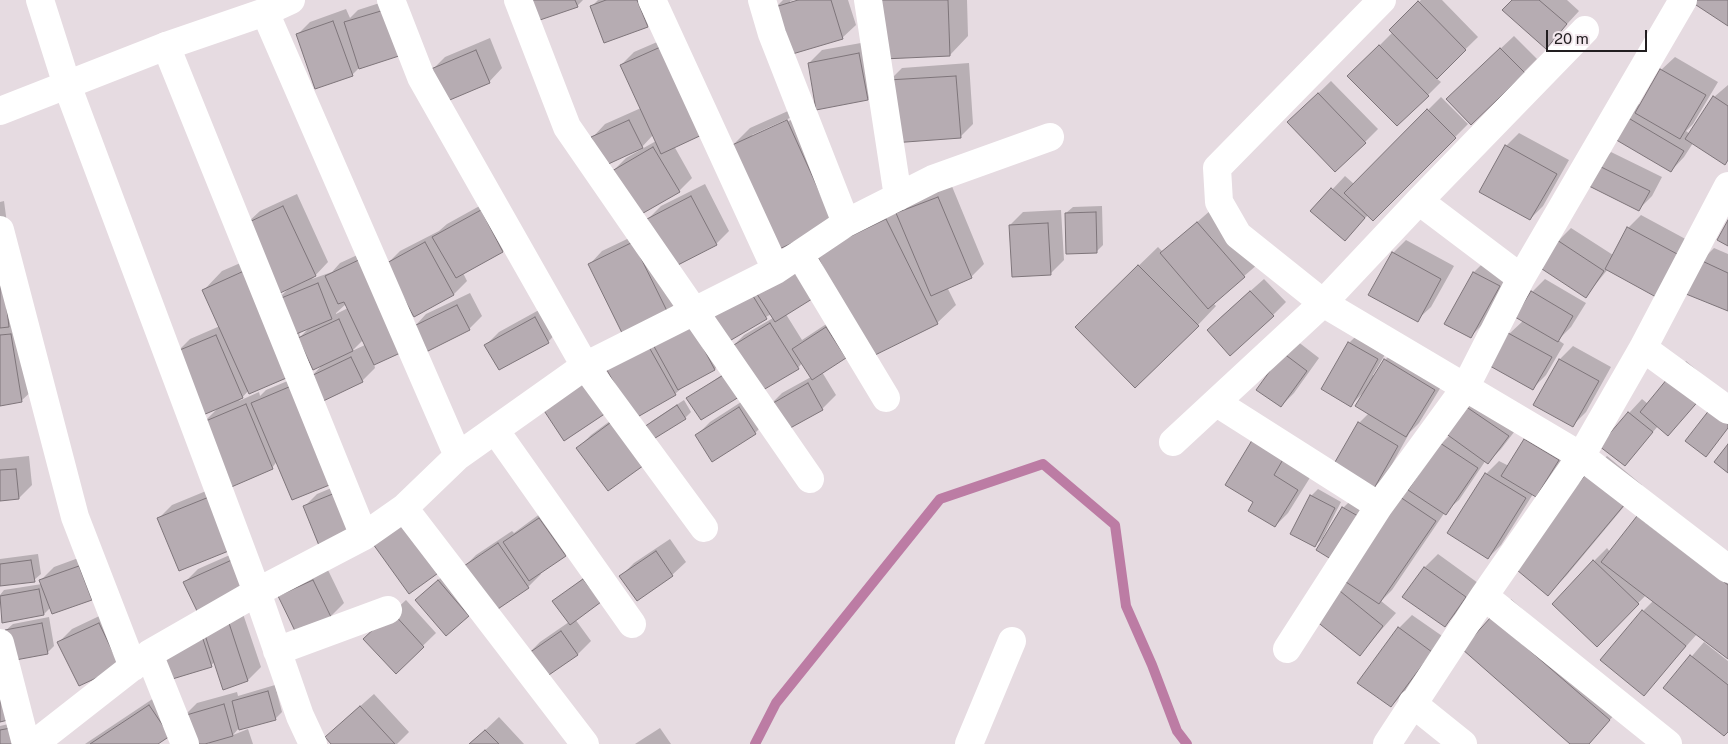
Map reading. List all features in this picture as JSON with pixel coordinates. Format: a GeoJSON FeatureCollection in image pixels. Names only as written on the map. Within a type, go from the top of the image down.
{"type":"FeatureCollection","features":[{"type":"Feature","properties":{"kind":"street"},"geometry":{"type":"LineString","coordinates":[[40,0],[67,85],[257,592],[300,716],[313,744]]}},
{"type":"Feature","properties":{"kind":"street"},"geometry":{"type":"LineString","coordinates":[[0,111],[166,46],[266,12],[291,0]]}},
{"type":"Feature","properties":{"kind":"street"},"geometry":{"type":"LineString","coordinates":[[390,0],[421,77],[585,366],[704,528]]}},
{"type":"Feature","properties":{"kind":"street"},"geometry":{"type":"LineString","coordinates":[[518,0],[567,127],[810,479]]}},
{"type":"Feature","properties":{"kind":"street"},"geometry":{"type":"LineString","coordinates":[[652,0],[776,270]]}},
{"type":"Feature","properties":{"kind":"street"},"geometry":{"type":"LineString","coordinates":[[762,0],[772,34],[846,223]]}},
{"type":"Feature","properties":{"kind":"street"},"geometry":{"type":"LineString","coordinates":[[868,0],[898,197]]}},
{"type":"Feature","properties":{"kind":"street"},"geometry":{"type":"LineString","coordinates":[[1382,0],[1217,168],[1219,202],[1238,235],[1323,303],[1581,456],[1728,569]]}},
{"type":"Feature","properties":{"kind":"street"},"geometry":{"type":"LineString","coordinates":[[1287,649],[1379,506],[1465,388],[1521,278],[1683,0]]}},
{"type":"Feature","properties":{"kind":"street"},"geometry":{"type":"LineString","coordinates":[[266,12],[458,456]]}},
{"type":"Feature","properties":{"kind":"street"},"geometry":{"type":"LineString","coordinates":[[1173,442],[1323,303],[1419,200],[1585,30]]}},
{"type":"Feature","properties":{"kind":"street"},"geometry":{"type":"LineString","coordinates":[[166,46],[364,536]]}},
{"type":"Feature","properties":{"kind":"street"},"geometry":{"type":"LineString","coordinates":[[34,744],[141,660],[257,592],[364,536],[404,508],[458,456],[585,366],[776,270],[846,223],[933,179],[1050,137]]}},
{"type":"Feature","properties":{"kind":"street"},"geometry":{"type":"LineString","coordinates":[[1387,744],[1484,596],[1581,456],[1643,348],[1728,186]]}},
{"type":"Feature","properties":{"kind":"street"},"geometry":{"type":"LineString","coordinates":[[1419,200],[1521,278]]}},
{"type":"Feature","properties":{"kind":"street"},"geometry":{"type":"LineString","coordinates":[[0,230],[75,517],[141,660],[185,744]]}},
{"type":"Feature","properties":{"kind":"street"},"geometry":{"type":"LineString","coordinates":[[800,255],[886,398]]}},
{"type":"Feature","properties":{"kind":"street"},"geometry":{"type":"LineString","coordinates":[[1643,348],[1728,410]]}},
{"type":"Feature","properties":{"kind":"street"},"geometry":{"type":"LineString","coordinates":[[1217,403],[1379,506]]}},
{"type":"Feature","properties":{"kind":"street"},"geometry":{"type":"LineString","coordinates":[[495,430],[632,624]]}},
{"type":"Feature","properties":{"kind":"street"},"geometry":{"type":"LineString","coordinates":[[404,508],[585,744]]}},
{"type":"Feature","properties":{"kind":"street"},"geometry":{"type":"LineString","coordinates":[[1484,596],[1668,744]]}},
{"type":"Feature","properties":{"kind":"street"},"geometry":{"type":"LineString","coordinates":[[277,651],[388,610]]}},
{"type":"Feature","properties":{"kind":"street"},"geometry":{"type":"LineString","coordinates":[[969,744],[1012,642]]}},
{"type":"Feature","properties":{"kind":"street"},"geometry":{"type":"LineString","coordinates":[[0,643],[26,744]]}},
{"type":"Feature","properties":{"kind":"street"},"geometry":{"type":"LineString","coordinates":[[1412,704],[1463,744]]}},
{"type":"Feature","properties":{"kind":"building"},"geometry":{"type":"Polygon","coordinates":[[[529,0],[575,0],[578,7],[537,21],[529,0]]]}},
{"type":"Feature","properties":{"kind":"building"},"geometry":{"type":"Polygon","coordinates":[[[606,0],[637,0],[648,27],[604,43],[590,6],[606,0]]]}},
{"type":"Feature","properties":{"kind":"building"},"geometry":{"type":"Polygon","coordinates":[[[798,0],[831,0],[843,39],[789,55],[775,7],[798,0]]]}},
{"type":"Feature","properties":{"kind":"building"},"geometry":{"type":"Polygon","coordinates":[[[880,0],[948,0],[950,56],[883,59],[880,0]]]}},
{"type":"Feature","properties":{"kind":"building"},"geometry":{"type":"Polygon","coordinates":[[[1512,0],[1539,0],[1567,24],[1546,49],[1502,10],[1512,0]]]}},
{"type":"Feature","properties":{"kind":"building"},"geometry":{"type":"Polygon","coordinates":[[[1694,0],[1728,0],[1728,26],[1693,3],[1694,0]]]}},
{"type":"Feature","properties":{"kind":"building"},"geometry":{"type":"Polygon","coordinates":[[[1418,1],[1466,50],[1437,79],[1389,30],[1418,1]]]}},
{"type":"Feature","properties":{"kind":"building"},"geometry":{"type":"Polygon","coordinates":[[[391,8],[405,54],[359,69],[344,22],[391,8]]]}},
{"type":"Feature","properties":{"kind":"building"},"geometry":{"type":"Polygon","coordinates":[[[333,21],[353,76],[315,89],[296,34],[333,21]]]}},
{"type":"Feature","properties":{"kind":"building"},"geometry":{"type":"Polygon","coordinates":[[[665,45],[706,133],[661,154],[620,65],[665,45]]]}},
{"type":"Feature","properties":{"kind":"building"},"geometry":{"type":"Polygon","coordinates":[[[1379,45],[1429,96],[1397,126],[1347,76],[1379,45]]]}},
{"type":"Feature","properties":{"kind":"building"},"geometry":{"type":"Polygon","coordinates":[[[1500,48],[1525,73],[1471,125],[1446,99],[1500,48]]]}},
{"type":"Feature","properties":{"kind":"building"},"geometry":{"type":"Polygon","coordinates":[[[476,50],[490,83],[445,102],[431,69],[476,50]]]}},
{"type":"Feature","properties":{"kind":"building"},"geometry":{"type":"Polygon","coordinates":[[[859,53],[868,100],[816,110],[808,63],[859,53]]]}},
{"type":"Feature","properties":{"kind":"building"},"geometry":{"type":"Polygon","coordinates":[[[1660,69],[1706,95],[1680,139],[1635,113],[1660,69]]]}},
{"type":"Feature","properties":{"kind":"building"},"geometry":{"type":"Polygon","coordinates":[[[956,76],[961,138],[892,143],[888,80],[956,76]]]}},
{"type":"Feature","properties":{"kind":"building"},"geometry":{"type":"Polygon","coordinates":[[[1318,93],[1366,143],[1335,172],[1287,122],[1318,93]]]}},
{"type":"Feature","properties":{"kind":"building"},"geometry":{"type":"Polygon","coordinates":[[[1713,96],[1728,106],[1728,160],[1725,165],[1685,139],[1713,96]]]}},
{"type":"Feature","properties":{"kind":"building"},"geometry":{"type":"Polygon","coordinates":[[[1427,109],[1456,138],[1373,221],[1344,193],[1427,109]]]}},
{"type":"Feature","properties":{"kind":"building"},"geometry":{"type":"Polygon","coordinates":[[[1625,116],[1684,151],[1671,172],[1613,138],[1625,116]]]}},
{"type":"Feature","properties":{"kind":"building"},"geometry":{"type":"Polygon","coordinates":[[[629,120],[643,148],[604,166],[591,137],[629,120]]]}},
{"type":"Feature","properties":{"kind":"building"},"geometry":{"type":"Polygon","coordinates":[[[787,120],[834,224],[777,250],[730,146],[787,120]]]}},
{"type":"Feature","properties":{"kind":"building"},"geometry":{"type":"Polygon","coordinates":[[[1505,145],[1557,174],[1530,220],[1479,192],[1505,145]]]}},
{"type":"Feature","properties":{"kind":"building"},"geometry":{"type":"Polygon","coordinates":[[[653,147],[680,192],[638,216],[612,171],[653,147]]]}},
{"type":"Feature","properties":{"kind":"building"},"geometry":{"type":"Polygon","coordinates":[[[1597,165],[1650,191],[1639,211],[1587,185],[1597,165]]]}},
{"type":"Feature","properties":{"kind":"building"},"geometry":{"type":"Polygon","coordinates":[[[1331,188],[1365,218],[1345,241],[1310,211],[1331,188]]]}},
{"type":"Feature","properties":{"kind":"building"},"geometry":{"type":"Polygon","coordinates":[[[691,196],[717,245],[672,268],[647,219],[691,196]]]}},
{"type":"Feature","properties":{"kind":"building"},"geometry":{"type":"Polygon","coordinates":[[[938,197],[972,278],[931,296],[896,213],[938,197]]]}},
{"type":"Feature","properties":{"kind":"building"},"geometry":{"type":"Polygon","coordinates":[[[283,206],[316,276],[278,294],[245,224],[283,206]]]}},
{"type":"Feature","properties":{"kind":"building"},"geometry":{"type":"Polygon","coordinates":[[[481,210],[503,252],[456,278],[432,237],[481,210]]]}},
{"type":"Feature","properties":{"kind":"building"},"geometry":{"type":"Polygon","coordinates":[[[1096,212],[1097,253],[1066,254],[1065,213],[1096,212]]]}},
{"type":"Feature","properties":{"kind":"building"},"geometry":{"type":"Polygon","coordinates":[[[886,219],[938,324],[867,359],[816,253],[886,219]]]}},
{"type":"Feature","properties":{"kind":"building"},"geometry":{"type":"Polygon","coordinates":[[[1728,220],[1728,246],[1717,240],[1728,220]]]}},
{"type":"Feature","properties":{"kind":"building"},"geometry":{"type":"Polygon","coordinates":[[[1197,222],[1245,277],[1208,309],[1160,253],[1197,222]]]}},
{"type":"Feature","properties":{"kind":"building"},"geometry":{"type":"Polygon","coordinates":[[[1048,223],[1051,275],[1012,277],[1009,225],[1048,223]]]}},
{"type":"Feature","properties":{"kind":"building"},"geometry":{"type":"Polygon","coordinates":[[[1627,227],[1679,255],[1656,297],[1605,269],[1627,227]]]}},
{"type":"Feature","properties":{"kind":"building"},"geometry":{"type":"Polygon","coordinates":[[[1557,240],[1604,271],[1586,298],[1539,267],[1557,240]]]}},
{"type":"Feature","properties":{"kind":"building"},"geometry":{"type":"Polygon","coordinates":[[[425,242],[454,295],[414,317],[385,264],[425,242]]]}},
{"type":"Feature","properties":{"kind":"building"},"geometry":{"type":"Polygon","coordinates":[[[633,242],[668,313],[623,335],[588,264],[633,242]]]}},
{"type":"Feature","properties":{"kind":"building"},"geometry":{"type":"Polygon","coordinates":[[[1392,252],[1441,279],[1418,322],[1368,295],[1392,252]]]}},
{"type":"Feature","properties":{"kind":"building"},"geometry":{"type":"Polygon","coordinates":[[[365,257],[409,349],[374,365],[344,302],[338,304],[325,276],[365,257]]]}},
{"type":"Feature","properties":{"kind":"building"},"geometry":{"type":"Polygon","coordinates":[[[1700,260],[1728,273],[1728,311],[1686,294],[1700,260]]]}},
{"type":"Feature","properties":{"kind":"building"},"geometry":{"type":"Polygon","coordinates":[[[1138,265],[1199,326],[1135,388],[1075,327],[1138,265]]]}},
{"type":"Feature","properties":{"kind":"building"},"geometry":{"type":"Polygon","coordinates":[[[792,268],[812,299],[775,322],[755,291],[792,268]]]}},
{"type":"Feature","properties":{"kind":"building"},"geometry":{"type":"Polygon","coordinates":[[[244,271],[291,376],[249,394],[202,290],[244,271]]]}},
{"type":"Feature","properties":{"kind":"building"},"geometry":{"type":"Polygon","coordinates":[[[1473,272],[1500,286],[1471,338],[1444,324],[1473,272]]]}},
{"type":"Feature","properties":{"kind":"building"},"geometry":{"type":"Polygon","coordinates":[[[3,276],[9,327],[0,328],[0,277],[3,276]]]}},
{"type":"Feature","properties":{"kind":"building"},"geometry":{"type":"Polygon","coordinates":[[[318,283],[332,319],[289,337],[274,301],[318,283]]]}},
{"type":"Feature","properties":{"kind":"building"},"geometry":{"type":"Polygon","coordinates":[[[750,291],[767,319],[726,343],[709,315],[750,291]]]}},
{"type":"Feature","properties":{"kind":"building"},"geometry":{"type":"Polygon","coordinates":[[[1250,291],[1274,316],[1230,356],[1207,330],[1250,291]]]}},
{"type":"Feature","properties":{"kind":"building"},"geometry":{"type":"Polygon","coordinates":[[[1531,291],[1573,316],[1558,342],[1515,317],[1531,291]]]}},
{"type":"Feature","properties":{"kind":"building"},"geometry":{"type":"Polygon","coordinates":[[[457,305],[470,330],[424,353],[412,327],[457,305]]]}},
{"type":"Feature","properties":{"kind":"building"},"geometry":{"type":"Polygon","coordinates":[[[535,317],[549,343],[499,370],[484,345],[535,317]]]}},
{"type":"Feature","properties":{"kind":"building"},"geometry":{"type":"Polygon","coordinates":[[[339,319],[353,351],[313,370],[298,338],[339,319]]]}},
{"type":"Feature","properties":{"kind":"building"},"geometry":{"type":"Polygon","coordinates":[[[689,321],[715,370],[678,390],[651,341],[689,321]]]}},
{"type":"Feature","properties":{"kind":"building"},"geometry":{"type":"Polygon","coordinates":[[[770,323],[799,369],[758,393],[729,348],[770,323]]]}},
{"type":"Feature","properties":{"kind":"building"},"geometry":{"type":"Polygon","coordinates":[[[826,327],[846,358],[812,380],[792,349],[826,327]]]}},
{"type":"Feature","properties":{"kind":"building"},"geometry":{"type":"Polygon","coordinates":[[[1508,333],[1552,357],[1533,390],[1490,366],[1508,333]]]}},
{"type":"Feature","properties":{"kind":"building"},"geometry":{"type":"Polygon","coordinates":[[[11,334],[22,402],[0,406],[0,335],[11,334]]]}},
{"type":"Feature","properties":{"kind":"building"},"geometry":{"type":"Polygon","coordinates":[[[216,335],[243,398],[203,415],[175,352],[216,335]]]}},
{"type":"Feature","properties":{"kind":"building"},"geometry":{"type":"Polygon","coordinates":[[[645,340],[676,395],[634,419],[603,363],[645,340]]]}},
{"type":"Feature","properties":{"kind":"building"},"geometry":{"type":"Polygon","coordinates":[[[1348,342],[1378,359],[1351,407],[1321,389],[1348,342]]]}},
{"type":"Feature","properties":{"kind":"building"},"geometry":{"type":"Polygon","coordinates":[[[1283,353],[1307,371],[1281,407],[1256,390],[1283,353]]]}},
{"type":"Feature","properties":{"kind":"building"},"geometry":{"type":"Polygon","coordinates":[[[351,357],[363,382],[319,403],[307,378],[351,357]]]}},
{"type":"Feature","properties":{"kind":"building"},"geometry":{"type":"Polygon","coordinates":[[[1384,359],[1435,390],[1406,437],[1355,406],[1384,359]]]}},
{"type":"Feature","properties":{"kind":"building"},"geometry":{"type":"Polygon","coordinates":[[[1559,359],[1599,381],[1573,427],[1533,405],[1559,359]]]}},
{"type":"Feature","properties":{"kind":"building"},"geometry":{"type":"Polygon","coordinates":[[[583,373],[609,411],[564,441],[539,403],[583,373]]]}},
{"type":"Feature","properties":{"kind":"building"},"geometry":{"type":"Polygon","coordinates":[[[1672,373],[1701,398],[1668,436],[1640,412],[1672,373]]]}},
{"type":"Feature","properties":{"kind":"building"},"geometry":{"type":"Polygon","coordinates":[[[725,374],[739,397],[701,420],[686,398],[725,374]]]}},
{"type":"Feature","properties":{"kind":"building"},"geometry":{"type":"Polygon","coordinates":[[[808,383],[823,410],[783,432],[768,406],[808,383]]]}},
{"type":"Feature","properties":{"kind":"building"},"geometry":{"type":"Polygon","coordinates":[[[296,384],[337,482],[292,500],[251,403],[296,384]]]}},
{"type":"Feature","properties":{"kind":"building"},"geometry":{"type":"Polygon","coordinates":[[[246,404],[273,469],[229,488],[201,423],[246,404]]]}},
{"type":"Feature","properties":{"kind":"building"},"geometry":{"type":"Polygon","coordinates":[[[677,405],[686,419],[652,440],[644,427],[677,405]]]}},
{"type":"Feature","properties":{"kind":"building"},"geometry":{"type":"Polygon","coordinates":[[[1465,406],[1509,436],[1488,464],[1445,433],[1465,406]]]}},
{"type":"Feature","properties":{"kind":"building"},"geometry":{"type":"Polygon","coordinates":[[[739,407],[756,434],[712,462],[695,435],[739,407]]]}},
{"type":"Feature","properties":{"kind":"building"},"geometry":{"type":"Polygon","coordinates":[[[1710,409],[1728,422],[1728,428],[1706,457],[1685,441],[1710,409]]]}},
{"type":"Feature","properties":{"kind":"building"},"geometry":{"type":"Polygon","coordinates":[[[1628,412],[1653,432],[1625,466],[1599,446],[1628,412]]]}},
{"type":"Feature","properties":{"kind":"building"},"geometry":{"type":"Polygon","coordinates":[[[614,420],[647,463],[608,491],[576,448],[614,420]]]}},
{"type":"Feature","properties":{"kind":"building"},"geometry":{"type":"Polygon","coordinates":[[[1358,422],[1398,446],[1372,492],[1331,469],[1358,422]]]}},
{"type":"Feature","properties":{"kind":"building"},"geometry":{"type":"Polygon","coordinates":[[[1254,437],[1285,456],[1274,475],[1298,490],[1275,527],[1248,511],[1253,502],[1225,485],[1254,437]]]}},
{"type":"Feature","properties":{"kind":"building"},"geometry":{"type":"Polygon","coordinates":[[[1524,439],[1559,460],[1536,497],[1501,476],[1524,439]]]}},
{"type":"Feature","properties":{"kind":"building"},"geometry":{"type":"Polygon","coordinates":[[[1440,443],[1478,468],[1446,515],[1408,490],[1440,443]]]}},
{"type":"Feature","properties":{"kind":"building"},"geometry":{"type":"Polygon","coordinates":[[[1728,444],[1728,473],[1714,462],[1728,444]]]}},
{"type":"Feature","properties":{"kind":"building"},"geometry":{"type":"Polygon","coordinates":[[[16,469],[19,499],[0,501],[0,470],[16,469]]]}},
{"type":"Feature","properties":{"kind":"building"},"geometry":{"type":"Polygon","coordinates":[[[1485,473],[1526,498],[1488,559],[1447,533],[1485,473]]]}},
{"type":"Feature","properties":{"kind":"building"},"geometry":{"type":"Polygon","coordinates":[[[1587,473],[1625,504],[1548,596],[1511,565],[1587,473]]]}},
{"type":"Feature","properties":{"kind":"building"},"geometry":{"type":"Polygon","coordinates":[[[340,491],[357,532],[320,548],[303,506],[340,491]]]}},
{"type":"Feature","properties":{"kind":"building"},"geometry":{"type":"Polygon","coordinates":[[[1310,495],[1335,508],[1315,547],[1290,534],[1310,495]]]}},
{"type":"Feature","properties":{"kind":"building"},"geometry":{"type":"Polygon","coordinates":[[[1397,495],[1436,521],[1379,604],[1340,578],[1397,495]]]}},
{"type":"Feature","properties":{"kind":"building"},"geometry":{"type":"Polygon","coordinates":[[[209,497],[231,550],[179,571],[157,518],[209,497]]]}},
{"type":"Feature","properties":{"kind":"building"},"geometry":{"type":"Polygon","coordinates":[[[1342,507],[1365,520],[1339,564],[1316,550],[1342,507]]]}},
{"type":"Feature","properties":{"kind":"building"},"geometry":{"type":"Polygon","coordinates":[[[1637,516],[1728,585],[1728,659],[1601,562],[1637,516]]]}},
{"type":"Feature","properties":{"kind":"building"},"geometry":{"type":"Polygon","coordinates":[[[539,518],[566,556],[529,581],[503,542],[539,518]]]}},
{"type":"Feature","properties":{"kind":"building"},"geometry":{"type":"Polygon","coordinates":[[[405,521],[441,571],[409,594],[373,544],[405,521]]]}},
{"type":"Feature","properties":{"kind":"building"},"geometry":{"type":"Polygon","coordinates":[[[498,543],[529,588],[492,613],[461,568],[498,543]]]}},
{"type":"Feature","properties":{"kind":"building"},"geometry":{"type":"Polygon","coordinates":[[[656,551],[673,576],[637,601],[619,576],[656,551]]]}},
{"type":"Feature","properties":{"kind":"building"},"geometry":{"type":"Polygon","coordinates":[[[234,559],[249,589],[198,613],[183,582],[234,559]]]}},
{"type":"Feature","properties":{"kind":"building"},"geometry":{"type":"Polygon","coordinates":[[[31,560],[35,582],[0,586],[0,564],[31,560]]]}},
{"type":"Feature","properties":{"kind":"building"},"geometry":{"type":"Polygon","coordinates":[[[1593,560],[1639,604],[1597,647],[1552,604],[1593,560]]]}},
{"type":"Feature","properties":{"kind":"building"},"geometry":{"type":"Polygon","coordinates":[[[79,566],[92,600],[52,614],[39,580],[79,566]]]}},
{"type":"Feature","properties":{"kind":"building"},"geometry":{"type":"Polygon","coordinates":[[[1424,567],[1466,597],[1445,627],[1402,597],[1424,567]]]}},
{"type":"Feature","properties":{"kind":"building"},"geometry":{"type":"Polygon","coordinates":[[[583,579],[601,602],[570,625],[552,601],[583,579]]]}},
{"type":"Feature","properties":{"kind":"building"},"geometry":{"type":"Polygon","coordinates":[[[313,580],[331,617],[296,633],[278,596],[313,580]]]}},
{"type":"Feature","properties":{"kind":"building"},"geometry":{"type":"Polygon","coordinates":[[[438,580],[469,616],[446,636],[415,600],[438,580]]]}},
{"type":"Feature","properties":{"kind":"building"},"geometry":{"type":"Polygon","coordinates":[[[1335,587],[1383,626],[1360,656],[1311,617],[1335,587]]]}},
{"type":"Feature","properties":{"kind":"building"},"geometry":{"type":"Polygon","coordinates":[[[39,589],[44,615],[2,623],[0,596],[39,589]]]}},
{"type":"Feature","properties":{"kind":"building"},"geometry":{"type":"Polygon","coordinates":[[[1642,610],[1686,646],[1644,696],[1600,660],[1642,610]]]}},
{"type":"Feature","properties":{"kind":"building"},"geometry":{"type":"Polygon","coordinates":[[[392,612],[424,647],[396,674],[363,639],[392,612]]]}},
{"type":"Feature","properties":{"kind":"building"},"geometry":{"type":"Polygon","coordinates":[[[227,617],[248,681],[223,690],[202,626],[227,617]]]}},
{"type":"Feature","properties":{"kind":"building"},"geometry":{"type":"Polygon","coordinates":[[[1491,617],[1610,720],[1589,744],[1570,744],[1462,649],[1491,617]]]}},
{"type":"Feature","properties":{"kind":"building"},"geometry":{"type":"Polygon","coordinates":[[[42,623],[48,654],[10,661],[5,630],[42,623]]]}},
{"type":"Feature","properties":{"kind":"building"},"geometry":{"type":"Polygon","coordinates":[[[99,623],[120,667],[79,686],[57,642],[99,623]]]}},
{"type":"Feature","properties":{"kind":"building"},"geometry":{"type":"Polygon","coordinates":[[[1398,627],[1432,652],[1391,707],[1357,683],[1398,627]]]}},
{"type":"Feature","properties":{"kind":"building"},"geometry":{"type":"Polygon","coordinates":[[[561,631],[578,655],[543,679],[526,655],[561,631]]]}},
{"type":"Feature","properties":{"kind":"building"},"geometry":{"type":"Polygon","coordinates":[[[203,639],[212,667],[169,680],[160,653],[203,639]]]}},
{"type":"Feature","properties":{"kind":"building"},"geometry":{"type":"Polygon","coordinates":[[[1690,655],[1728,685],[1728,732],[1724,736],[1663,688],[1690,655]]]}},
{"type":"Feature","properties":{"kind":"building"},"geometry":{"type":"Polygon","coordinates":[[[0,678],[8,720],[0,722],[0,678]]]}},
{"type":"Feature","properties":{"kind":"building"},"geometry":{"type":"Polygon","coordinates":[[[268,691],[276,720],[239,730],[232,701],[268,691]]]}},
{"type":"Feature","properties":{"kind":"building"},"geometry":{"type":"Polygon","coordinates":[[[224,704],[233,736],[205,744],[191,744],[183,716],[224,704]]]}},
{"type":"Feature","properties":{"kind":"building"},"geometry":{"type":"Polygon","coordinates":[[[149,705],[170,736],[158,744],[90,744],[149,705]]]}},
{"type":"Feature","properties":{"kind":"building"},"geometry":{"type":"Polygon","coordinates":[[[360,706],[395,744],[331,744],[325,737],[360,706]]]}},
{"type":"Feature","properties":{"kind":"building"},"geometry":{"type":"Polygon","coordinates":[[[11,728],[15,744],[0,744],[0,730],[11,728]]]}},
{"type":"Feature","properties":{"kind":"building"},"geometry":{"type":"Polygon","coordinates":[[[485,730],[499,744],[469,744],[485,730]]]}},
{"type":"Feature","properties":{"kind":"waterway"},"geometry":{"type":"LineString","coordinates":[[755,744],[776,703],[940,499],[1043,464],[1115,525],[1126,606],[1152,665],[1177,731],[1187,744]]}}]}
